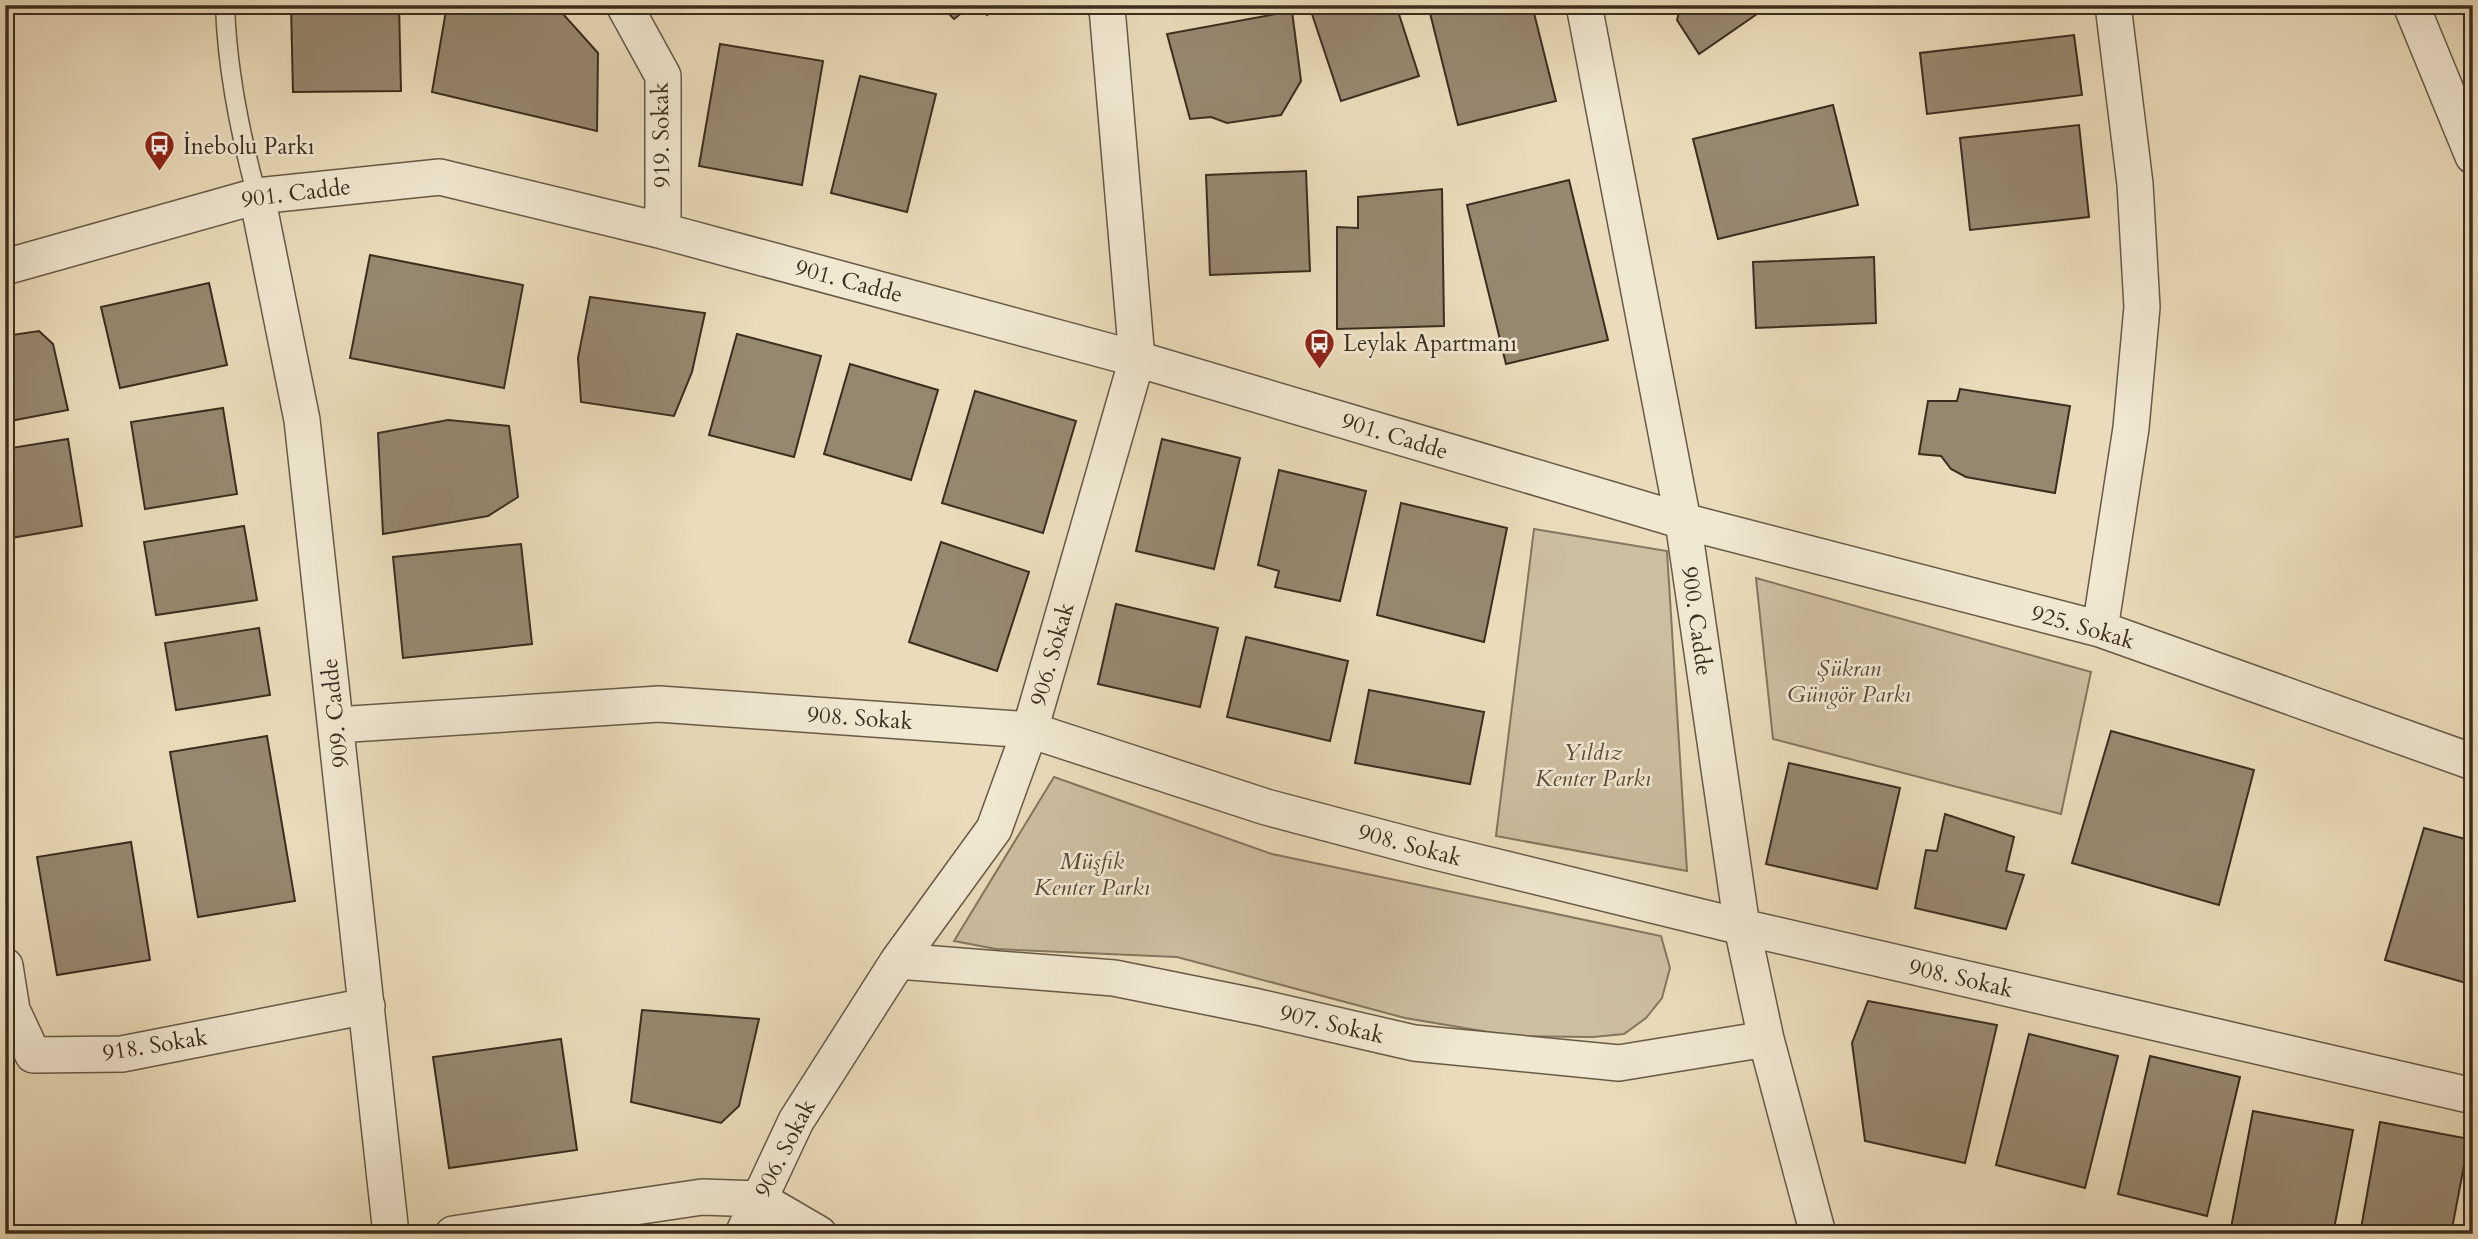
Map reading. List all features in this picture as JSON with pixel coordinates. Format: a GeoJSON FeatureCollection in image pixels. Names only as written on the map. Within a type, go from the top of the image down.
{"type":"FeatureCollection","features":[{"type":"Feature","properties":{"kind":"street","name":"919. Sokak"},"geometry":{"type":"LineString","coordinates":[[624,5],[663,76],[663,231]]}},
{"type":"Feature","properties":{"kind":"street","name":"900. Cadde"},"geometry":{"type":"LineString","coordinates":[[1584,5],[1683,521],[1742,928],[1766,1039],[1818,1234]]}},
{"type":"Feature","properties":{"kind":"street"},"geometry":{"type":"LineString","coordinates":[[2101,629],[2131,429],[2142,307],[2135,184],[2113,5]]}},
{"type":"Feature","properties":{"kind":"street"},"geometry":{"type":"LineString","coordinates":[[2411,5],[2473,156]]}},
{"type":"Feature","properties":{"kind":"street","name":"906. Sokak"},"geometry":{"type":"LineString","coordinates":[[743,1234],[796,1121],[898,961],[994,829],[1030,730],[1137,359],[1109,6]]}},
{"type":"Feature","properties":{"kind":"street","name":"901. Cadde"},"geometry":{"type":"LineString","coordinates":[[5,267],[257,196],[440,177],[663,231],[1137,359],[1683,521]]}},
{"type":"Feature","properties":{"kind":"street","name":"909. Cadde"},"geometry":{"type":"LineString","coordinates":[[257,196],[302,420],[391,1234]]}},
{"type":"Feature","properties":{"kind":"street","name":"925. Sokak"},"geometry":{"type":"LineString","coordinates":[[1683,521],[2101,629],[2473,762]]}},
{"type":"Feature","properties":{"kind":"street","name":"908. Sokak"},"geometry":{"type":"LineString","coordinates":[[336,725],[659,704],[1030,730],[1266,807],[1432,852],[1742,928],[2473,1096]]}},
{"type":"Feature","properties":{"kind":"street","name":"907. Sokak"},"geometry":{"type":"LineString","coordinates":[[898,961],[1114,978],[1415,1043],[1619,1063],[1766,1039]]}},
{"type":"Feature","properties":{"kind":"street","name":"918. Sokak"},"geometry":{"type":"LineString","coordinates":[[5,966],[12,1010],[33,1055],[122,1054],[367,1006]]}},
{"type":"Feature","properties":{"kind":"street"},"geometry":{"type":"LineString","coordinates":[[453,1234],[702,1197],[759,1199],[819,1234]]}},
{"type":"Feature","properties":{"kind":"lane"},"geometry":{"type":"LineString","coordinates":[[225,5],[231,75],[240,129],[257,196]]}},
{"type":"Feature","properties":{"kind":"green space","name":"Yıldız Kenter Parkı"},"geometry":{"type":"Polygon","coordinates":[[[1534,529],[1667,551],[1687,871],[1496,836],[1534,529]]]}},
{"type":"Feature","properties":{"kind":"green space","name":"Şükran Güngör Parkı"},"geometry":{"type":"Polygon","coordinates":[[[1756,578],[2091,672],[2061,814],[1773,739],[1756,578]]]}},
{"type":"Feature","properties":{"kind":"green space","name":"Müşfik Kenter Parkı"},"geometry":{"type":"Polygon","coordinates":[[[1054,777],[1272,854],[1661,936],[1670,968],[1662,998],[1646,1018],[1624,1034],[1593,1037],[1512,1036],[1405,1018],[1177,957],[996,949],[954,941],[1054,777]]]}},
{"type":"Feature","properties":{"kind":"building"},"geometry":{"type":"Polygon","coordinates":[[[291,5],[399,5],[401,91],[293,92],[291,5]]]}},
{"type":"Feature","properties":{"kind":"building"},"geometry":{"type":"Polygon","coordinates":[[[447,5],[555,5],[598,53],[597,131],[432,92],[447,5]]]}},
{"type":"Feature","properties":{"kind":"building"},"geometry":{"type":"Polygon","coordinates":[[[940,5],[972,5],[954,19],[940,5]]]}},
{"type":"Feature","properties":{"kind":"building"},"geometry":{"type":"Polygon","coordinates":[[[981,5],[1001,5],[987,15],[981,5]]]}},
{"type":"Feature","properties":{"kind":"building"},"geometry":{"type":"Polygon","coordinates":[[[1309,5],[1396,5],[1419,76],[1341,101],[1309,5]]]}},
{"type":"Feature","properties":{"kind":"building"},"geometry":{"type":"Polygon","coordinates":[[[1428,5],[1532,5],[1556,101],[1458,125],[1428,5]]]}},
{"type":"Feature","properties":{"kind":"building"},"geometry":{"type":"Polygon","coordinates":[[[1681,5],[1770,5],[1699,54],[1677,20],[1681,5]]]}},
{"type":"Feature","properties":{"kind":"building"},"geometry":{"type":"Polygon","coordinates":[[[1292,11],[1301,81],[1281,115],[1227,123],[1211,117],[1190,119],[1167,34],[1292,11]]]}},
{"type":"Feature","properties":{"kind":"building"},"geometry":{"type":"Polygon","coordinates":[[[2074,35],[2082,95],[1927,114],[1920,53],[2074,35]]]}},
{"type":"Feature","properties":{"kind":"building"},"geometry":{"type":"Polygon","coordinates":[[[720,44],[823,61],[802,185],[699,166],[720,44]]]}},
{"type":"Feature","properties":{"kind":"building"},"geometry":{"type":"Polygon","coordinates":[[[860,76],[936,94],[907,212],[831,193],[860,76]]]}},
{"type":"Feature","properties":{"kind":"building"},"geometry":{"type":"Polygon","coordinates":[[[1833,105],[1858,205],[1718,239],[1693,139],[1833,105]]]}},
{"type":"Feature","properties":{"kind":"building"},"geometry":{"type":"Polygon","coordinates":[[[2079,125],[2089,217],[1970,230],[1960,138],[2079,125]]]}},
{"type":"Feature","properties":{"kind":"building"},"geometry":{"type":"Polygon","coordinates":[[[1306,171],[1310,271],[1210,275],[1206,175],[1306,171]]]}},
{"type":"Feature","properties":{"kind":"building"},"geometry":{"type":"Polygon","coordinates":[[[1569,180],[1608,340],[1506,364],[1467,205],[1569,180]]]}},
{"type":"Feature","properties":{"kind":"building"},"geometry":{"type":"Polygon","coordinates":[[[1442,189],[1444,326],[1337,329],[1337,227],[1358,228],[1358,197],[1442,189]]]}},
{"type":"Feature","properties":{"kind":"building"},"geometry":{"type":"Polygon","coordinates":[[[370,255],[523,285],[504,388],[350,358],[370,255]]]}},
{"type":"Feature","properties":{"kind":"building"},"geometry":{"type":"Polygon","coordinates":[[[1874,257],[1876,323],[1756,328],[1753,262],[1874,257]]]}},
{"type":"Feature","properties":{"kind":"building"},"geometry":{"type":"Polygon","coordinates":[[[209,283],[227,365],[120,388],[101,307],[209,283]]]}},
{"type":"Feature","properties":{"kind":"building"},"geometry":{"type":"Polygon","coordinates":[[[590,297],[705,313],[692,372],[674,416],[581,402],[578,358],[590,297]]]}},
{"type":"Feature","properties":{"kind":"building"},"geometry":{"type":"Polygon","coordinates":[[[39,331],[53,344],[68,410],[5,422],[5,336],[39,331]]]}},
{"type":"Feature","properties":{"kind":"building"},"geometry":{"type":"Polygon","coordinates":[[[737,334],[821,356],[794,457],[709,435],[737,334]]]}},
{"type":"Feature","properties":{"kind":"building"},"geometry":{"type":"Polygon","coordinates":[[[850,364],[938,390],[911,480],[824,454],[850,364]]]}},
{"type":"Feature","properties":{"kind":"building"},"geometry":{"type":"Polygon","coordinates":[[[1960,389],[2070,406],[2055,493],[1966,477],[1951,469],[1941,456],[1919,454],[1928,401],[1957,401],[1960,389]]]}},
{"type":"Feature","properties":{"kind":"building"},"geometry":{"type":"Polygon","coordinates":[[[975,391],[1076,421],[1043,533],[942,503],[975,391]]]}},
{"type":"Feature","properties":{"kind":"building"},"geometry":{"type":"Polygon","coordinates":[[[223,408],[237,494],[145,509],[131,422],[223,408]]]}},
{"type":"Feature","properties":{"kind":"building"},"geometry":{"type":"Polygon","coordinates":[[[448,420],[509,426],[518,497],[488,516],[383,534],[378,433],[448,420]]]}},
{"type":"Feature","properties":{"kind":"building"},"geometry":{"type":"Polygon","coordinates":[[[68,439],[82,526],[5,539],[5,449],[68,439]]]}},
{"type":"Feature","properties":{"kind":"building"},"geometry":{"type":"Polygon","coordinates":[[[1162,439],[1240,458],[1214,569],[1136,551],[1162,439]]]}},
{"type":"Feature","properties":{"kind":"building"},"geometry":{"type":"Polygon","coordinates":[[[1279,470],[1366,491],[1340,601],[1275,587],[1279,571],[1258,565],[1279,470]]]}},
{"type":"Feature","properties":{"kind":"building"},"geometry":{"type":"Polygon","coordinates":[[[1401,503],[1507,528],[1484,642],[1377,615],[1401,503]]]}},
{"type":"Feature","properties":{"kind":"building"},"geometry":{"type":"Polygon","coordinates":[[[244,526],[257,600],[156,615],[144,542],[244,526]]]}},
{"type":"Feature","properties":{"kind":"building"},"geometry":{"type":"Polygon","coordinates":[[[941,542],[1029,572],[997,671],[909,642],[941,542]]]}},
{"type":"Feature","properties":{"kind":"building"},"geometry":{"type":"Polygon","coordinates":[[[521,544],[532,644],[403,658],[393,557],[521,544]]]}},
{"type":"Feature","properties":{"kind":"building"},"geometry":{"type":"Polygon","coordinates":[[[1116,604],[1218,628],[1200,707],[1098,684],[1116,604]]]}},
{"type":"Feature","properties":{"kind":"building"},"geometry":{"type":"Polygon","coordinates":[[[259,628],[270,695],[176,710],[165,643],[259,628]]]}},
{"type":"Feature","properties":{"kind":"building"},"geometry":{"type":"Polygon","coordinates":[[[1246,637],[1348,661],[1330,741],[1227,717],[1246,637]]]}},
{"type":"Feature","properties":{"kind":"building"},"geometry":{"type":"Polygon","coordinates":[[[1369,690],[1484,712],[1470,784],[1355,763],[1369,690]]]}},
{"type":"Feature","properties":{"kind":"building"},"geometry":{"type":"Polygon","coordinates":[[[2111,731],[2254,770],[2219,905],[2072,863],[2111,731]]]}},
{"type":"Feature","properties":{"kind":"building"},"geometry":{"type":"Polygon","coordinates":[[[267,736],[295,901],[198,917],[170,752],[267,736]]]}},
{"type":"Feature","properties":{"kind":"building"},"geometry":{"type":"Polygon","coordinates":[[[1789,763],[1900,788],[1877,889],[1766,864],[1789,763]]]}},
{"type":"Feature","properties":{"kind":"building"},"geometry":{"type":"Polygon","coordinates":[[[1945,814],[2014,837],[2006,871],[2024,875],[2006,929],[1915,908],[1926,850],[1937,851],[1945,814]]]}},
{"type":"Feature","properties":{"kind":"building"},"geometry":{"type":"Polygon","coordinates":[[[2424,828],[2473,841],[2473,985],[2385,960],[2424,828]]]}},
{"type":"Feature","properties":{"kind":"building"},"geometry":{"type":"Polygon","coordinates":[[[131,842],[150,960],[57,975],[37,857],[131,842]]]}},
{"type":"Feature","properties":{"kind":"building"},"geometry":{"type":"Polygon","coordinates":[[[1868,1001],[1997,1025],[1965,1163],[1865,1141],[1852,1043],[1868,1001]]]}},
{"type":"Feature","properties":{"kind":"building"},"geometry":{"type":"Polygon","coordinates":[[[642,1010],[759,1019],[739,1106],[721,1123],[631,1102],[642,1010]]]}},
{"type":"Feature","properties":{"kind":"building"},"geometry":{"type":"Polygon","coordinates":[[[2029,1034],[2118,1056],[2085,1188],[1996,1165],[2029,1034]]]}},
{"type":"Feature","properties":{"kind":"building"},"geometry":{"type":"Polygon","coordinates":[[[561,1039],[577,1150],[449,1168],[433,1057],[561,1039]]]}},
{"type":"Feature","properties":{"kind":"building"},"geometry":{"type":"Polygon","coordinates":[[[2150,1056],[2240,1077],[2207,1216],[2118,1194],[2150,1056]]]}},
{"type":"Feature","properties":{"kind":"building"},"geometry":{"type":"Polygon","coordinates":[[[2253,1111],[2353,1130],[2333,1234],[2259,1234],[2231,1228],[2253,1111]]]}},
{"type":"Feature","properties":{"kind":"building"},"geometry":{"type":"Polygon","coordinates":[[[2380,1122],[2469,1139],[2451,1234],[2360,1234],[2380,1122]]]}},
{"type":"Feature","properties":{"kind":"place","name":"İnebolu Parkı"},"geometry":{"type":"Point","coordinates":[160,173]}},
{"type":"Feature","properties":{"kind":"place","name":"Leylak Apartmanı"},"geometry":{"type":"Point","coordinates":[1320,370]}}]}
